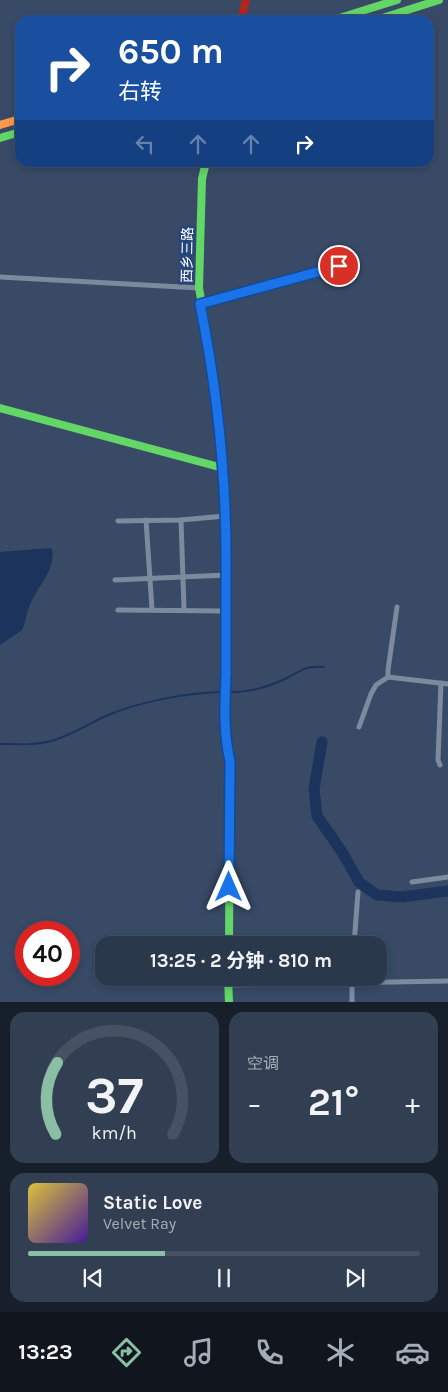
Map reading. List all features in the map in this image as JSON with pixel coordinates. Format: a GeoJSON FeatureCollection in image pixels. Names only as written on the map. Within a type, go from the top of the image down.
{"type":"FeatureCollection","features":[{"type":"Feature","properties":{"kind":"main road"},"geometry":{"type":"LineString","coordinates":[[242,15],[246,0]]}},
{"type":"Feature","properties":{"kind":"main road"},"geometry":{"type":"LineString","coordinates":[[349,15],[397,0]]}},
{"type":"Feature","properties":{"kind":"main road"},"geometry":{"type":"LineString","coordinates":[[392,15],[439,0]]}},
{"type":"Feature","properties":{"kind":"main road"},"geometry":{"type":"LineString","coordinates":[[0,125],[15,120]]}},
{"type":"Feature","properties":{"kind":"main road"},"geometry":{"type":"LineString","coordinates":[[0,138],[15,134]]}},
{"type":"Feature","properties":{"kind":"main road","name":"西乡三路"},"geometry":{"type":"LineString","coordinates":[[205,167],[202,179],[199,288],[200,304],[209,344],[223,468],[225,516],[226,676],[224,701],[225,741],[230,761],[228,936]]}},
{"type":"Feature","properties":{"kind":"main road"},"geometry":{"type":"LineString","coordinates":[[0,408],[223,468]]}},
{"type":"Feature","properties":{"kind":"main road"},"geometry":{"type":"LineString","coordinates":[[228,986],[229,1002]]}},
{"type":"Feature","properties":{"kind":"street"},"geometry":{"type":"LineString","coordinates":[[200,304],[339,266]]}},
{"type":"Feature","properties":{"kind":"street"},"geometry":{"type":"LineString","coordinates":[[0,277],[199,288]]}},
{"type":"Feature","properties":{"kind":"street"},"geometry":{"type":"LineString","coordinates":[[118,521],[181,520],[225,516]]}},
{"type":"Feature","properties":{"kind":"street"},"geometry":{"type":"LineString","coordinates":[[146,520],[152,610]]}},
{"type":"Feature","properties":{"kind":"street"},"geometry":{"type":"LineString","coordinates":[[181,520],[184,609]]}},
{"type":"Feature","properties":{"kind":"street"},"geometry":{"type":"LineString","coordinates":[[115,580],[226,575]]}},
{"type":"Feature","properties":{"kind":"street"},"geometry":{"type":"LineString","coordinates":[[388,677],[397,608]]}},
{"type":"Feature","properties":{"kind":"street"},"geometry":{"type":"LineString","coordinates":[[118,610],[184,609],[225,611]]}},
{"type":"Feature","properties":{"kind":"street"},"geometry":{"type":"LineString","coordinates":[[359,727],[370,694],[376,685],[388,677],[448,684]]}},
{"type":"Feature","properties":{"kind":"street"},"geometry":{"type":"LineString","coordinates":[[440,765],[438,760],[441,683]]}},
{"type":"Feature","properties":{"kind":"street"},"geometry":{"type":"LineString","coordinates":[[412,882],[448,877]]}},
{"type":"Feature","properties":{"kind":"street"},"geometry":{"type":"LineString","coordinates":[[355,936],[358,892]]}},
{"type":"Feature","properties":{"kind":"street"},"geometry":{"type":"LineString","coordinates":[[387,980],[448,981]]}},
{"type":"Feature","properties":{"kind":"street"},"geometry":{"type":"LineString","coordinates":[[352,986],[352,1002]]}},
{"type":"Feature","properties":{"kind":"water"},"geometry":{"type":"Polygon","coordinates":[[[52,549],[51,565],[32,600],[22,630],[0,645],[0,552],[52,549]]]}},
{"type":"Feature","properties":{"kind":"waterway"},"geometry":{"type":"LineString","coordinates":[[228,692],[257,689],[278,682],[308,668],[324,667]]}},
{"type":"Feature","properties":{"kind":"waterway"},"geometry":{"type":"LineString","coordinates":[[0,744],[30,744],[53,741],[120,710],[181,696],[224,692]]}},
{"type":"Feature","properties":{"kind":"waterway"},"geometry":{"type":"LineString","coordinates":[[322,742],[314,789],[317,816],[342,852],[359,882],[377,895],[402,897],[448,891]]}},
{"type":"Feature","properties":{"kind":"traffic: fast"},"geometry":{"type":"LineString","coordinates":[[349,15],[397,0]]}},
{"type":"Feature","properties":{"kind":"traffic: fast"},"geometry":{"type":"LineString","coordinates":[[392,15],[439,0]]}},
{"type":"Feature","properties":{"kind":"traffic: fast"},"geometry":{"type":"LineString","coordinates":[[0,138],[15,134]]}},
{"type":"Feature","properties":{"kind":"traffic: fast"},"geometry":{"type":"LineString","coordinates":[[205,167],[202,179],[199,288],[209,344],[223,468],[224,501]]}},
{"type":"Feature","properties":{"kind":"traffic: fast"},"geometry":{"type":"LineString","coordinates":[[0,408],[223,468]]}},
{"type":"Feature","properties":{"kind":"traffic: fast"},"geometry":{"type":"LineString","coordinates":[[229,936],[230,772]]}},
{"type":"Feature","properties":{"kind":"traffic: fast"},"geometry":{"type":"LineString","coordinates":[[228,986],[229,1002]]}},
{"type":"Feature","properties":{"kind":"traffic: slow"},"geometry":{"type":"LineString","coordinates":[[0,125],[15,120]]}},
{"type":"Feature","properties":{"kind":"traffic: slow"},"geometry":{"type":"LineString","coordinates":[[224,501],[226,575],[225,718],[230,772]]}},
{"type":"Feature","properties":{"kind":"traffic: jam"},"geometry":{"type":"LineString","coordinates":[[242,15],[246,0]]}},
{"type":"Feature","properties":{"kind":"route"},"geometry":{"type":"LineString","coordinates":[[229,887],[230,761],[225,741],[224,701],[226,676],[226,575],[223,468],[209,344],[200,304],[339,266]]}}]}
